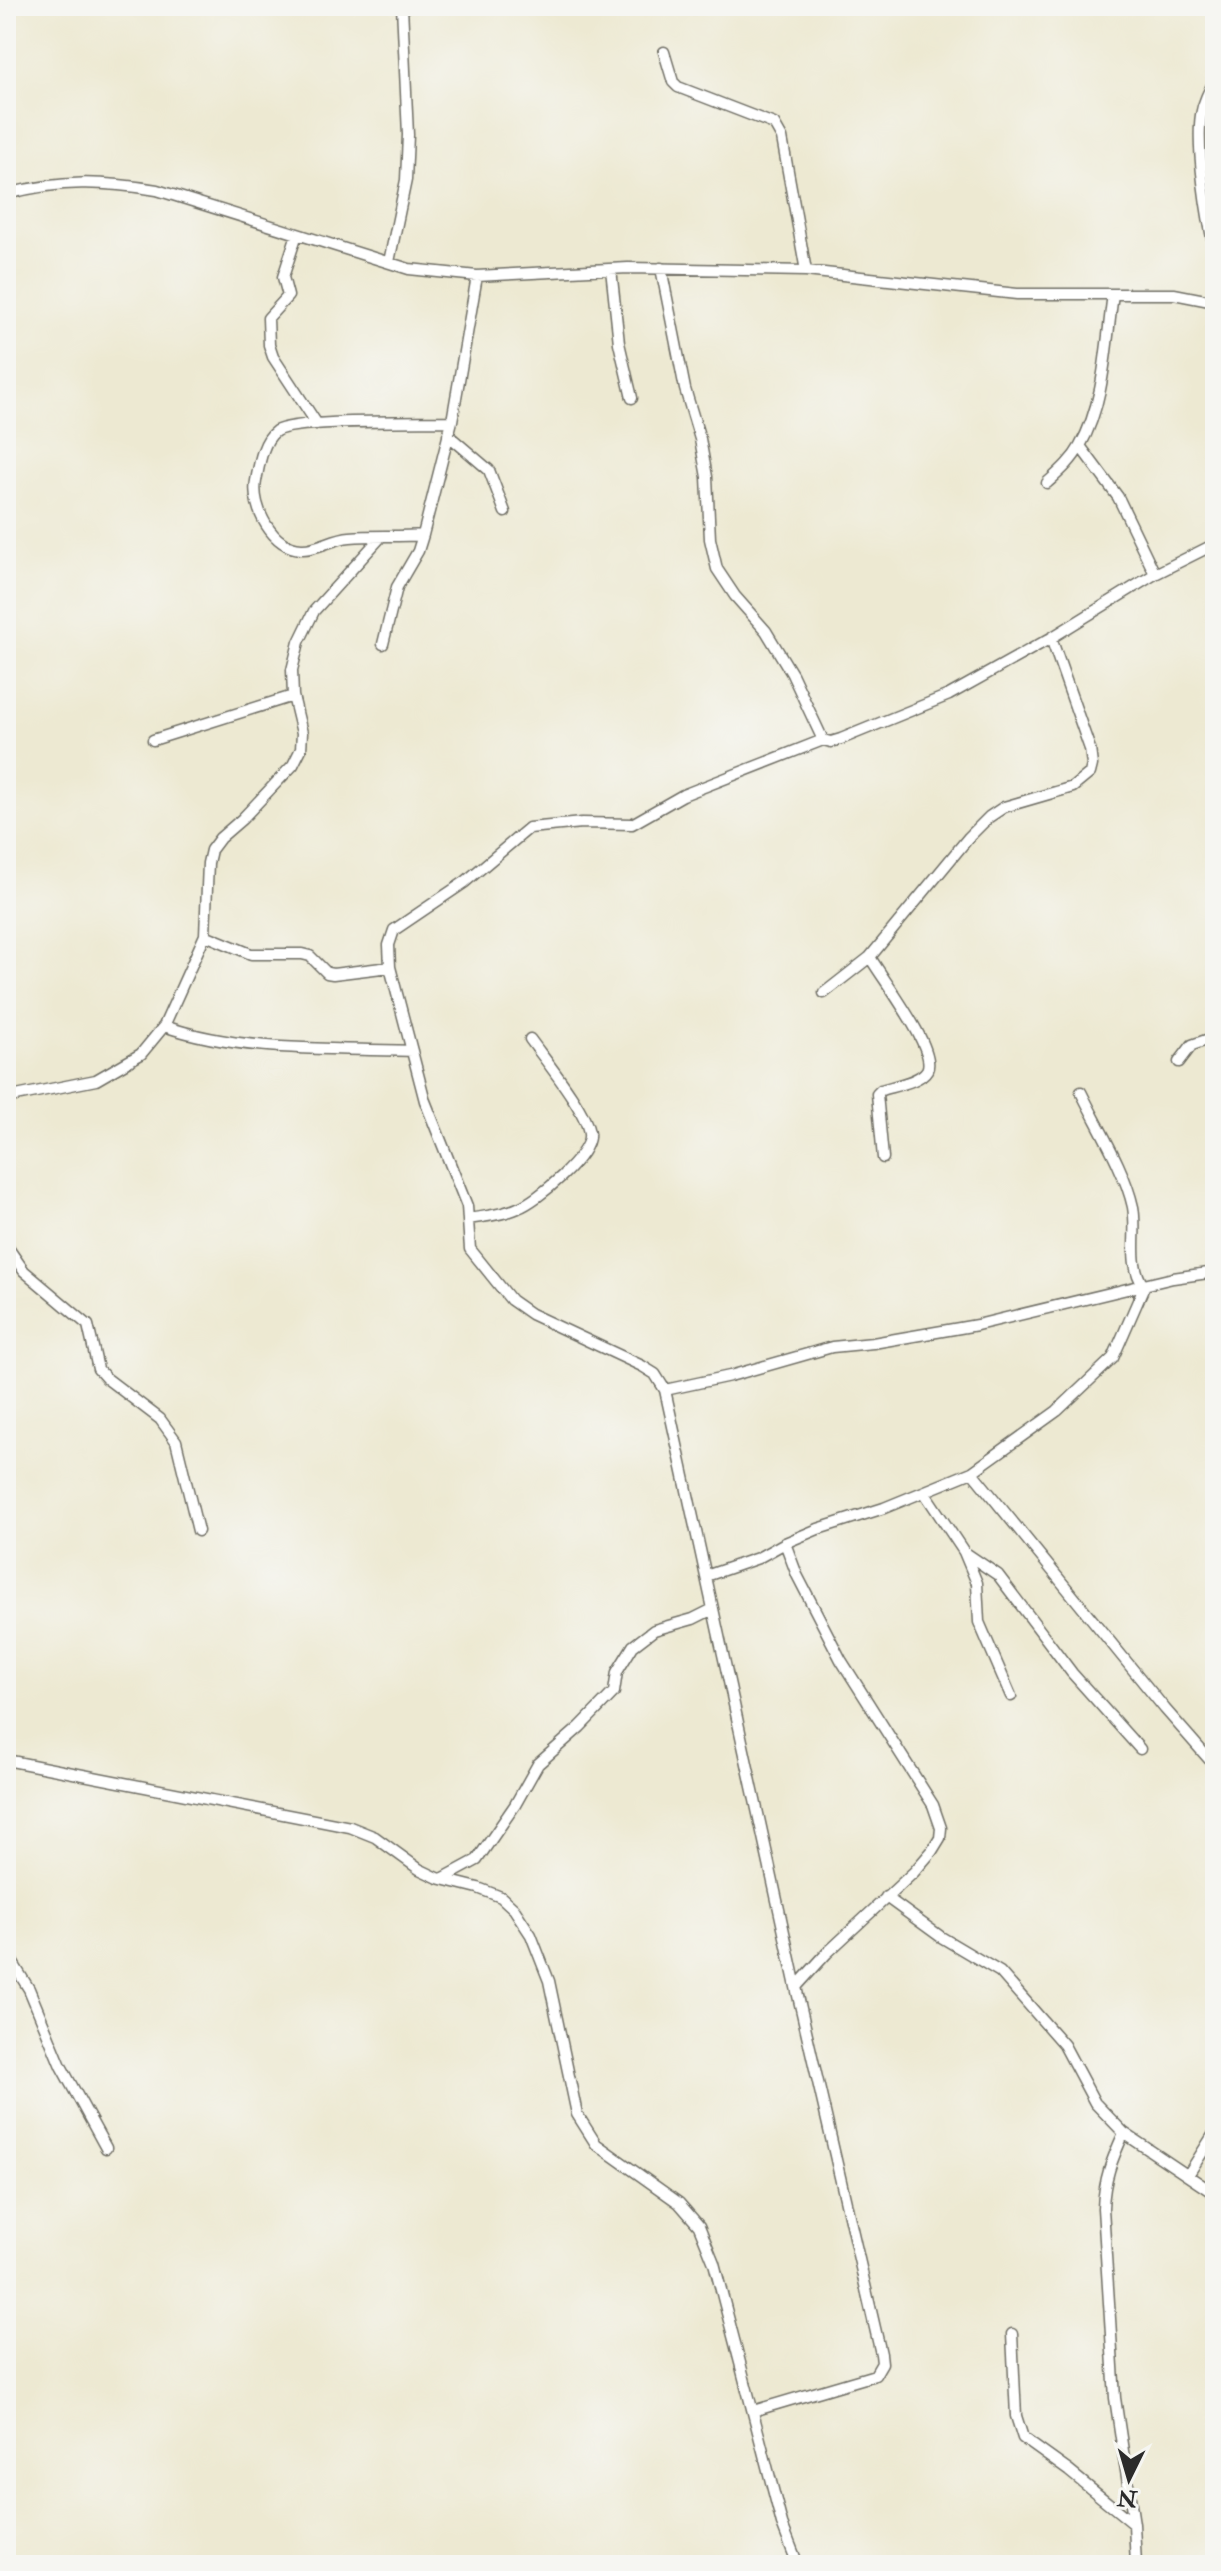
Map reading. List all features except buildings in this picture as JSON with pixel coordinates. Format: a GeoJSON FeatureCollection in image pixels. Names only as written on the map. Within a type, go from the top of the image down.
{"type":"FeatureCollection","features":[{"type":"Feature","properties":{"kind":"street"},"geometry":{"type":"LineString","coordinates":[[389,262],[406,180],[408,135],[402,6]]}},
{"type":"Feature","properties":{"kind":"street"},"geometry":{"type":"LineString","coordinates":[[664,52],[673,82],[678,87],[774,124],[782,138],[806,271]]}},
{"type":"Feature","properties":{"kind":"street"},"geometry":{"type":"LineString","coordinates":[[1215,80],[1201,111],[1200,131],[1207,208],[1215,251]]}},
{"type":"Feature","properties":{"kind":"street"},"geometry":{"type":"LineString","coordinates":[[6,194],[66,182],[114,183],[157,190],[409,269],[446,274],[477,276],[661,268],[806,271],[1017,294],[1174,294],[1215,302]]}},
{"type":"Feature","properties":{"kind":"street"},"geometry":{"type":"LineString","coordinates":[[297,234],[283,277],[288,296],[268,318],[269,345],[273,357],[317,424]]}},
{"type":"Feature","properties":{"kind":"street"},"geometry":{"type":"LineString","coordinates":[[661,268],[682,377],[705,464],[710,539],[717,569],[735,596],[766,631],[792,674],[823,740]]}},
{"type":"Feature","properties":{"kind":"street"},"geometry":{"type":"LineString","coordinates":[[611,269],[619,343],[632,398]]}},
{"type":"Feature","properties":{"kind":"street"},"geometry":{"type":"LineString","coordinates":[[383,644],[397,587],[418,551],[423,535],[452,421],[477,276]]}},
{"type":"Feature","properties":{"kind":"street"},"geometry":{"type":"LineString","coordinates":[[1047,483],[1070,461],[1080,446],[1097,397],[1113,294]]}},
{"type":"Feature","properties":{"kind":"street"},"geometry":{"type":"LineString","coordinates":[[423,535],[346,537],[303,549],[294,547],[271,533],[256,499],[255,485],[265,444],[275,432],[286,427],[452,421]]}},
{"type":"Feature","properties":{"kind":"street"},"geometry":{"type":"LineString","coordinates":[[448,435],[489,470],[505,512]]}},
{"type":"Feature","properties":{"kind":"street"},"geometry":{"type":"LineString","coordinates":[[1080,446],[1118,497],[1155,574]]}},
{"type":"Feature","properties":{"kind":"street"},"geometry":{"type":"LineString","coordinates":[[6,1098],[96,1080],[141,1054],[164,1026],[205,935],[211,850],[293,765],[301,749],[302,733],[293,696],[292,670],[299,642],[314,611],[380,538]]}},
{"type":"Feature","properties":{"kind":"street"},"geometry":{"type":"LineString","coordinates":[[753,2411],[875,2375],[882,2363],[665,1390],[655,1374],[642,1366],[554,1326],[511,1300],[470,1249],[467,1206],[425,1101],[390,967],[389,945],[394,930],[465,882],[529,828],[582,823],[632,824],[683,795],[823,740],[831,742],[841,739],[949,695],[1051,638],[1155,574],[1215,544]]}},
{"type":"Feature","properties":{"kind":"street"},"geometry":{"type":"LineString","coordinates":[[824,993],[870,957],[989,817],[1004,807],[1073,787],[1090,773],[1090,749],[1051,638]]}},
{"type":"Feature","properties":{"kind":"street"},"geometry":{"type":"LineString","coordinates":[[153,740],[293,696]]}},
{"type":"Feature","properties":{"kind":"street"},"geometry":{"type":"LineString","coordinates":[[205,935],[251,954],[310,956],[327,973],[390,967]]}},
{"type":"Feature","properties":{"kind":"street"},"geometry":{"type":"LineString","coordinates":[[870,957],[913,1024],[929,1066],[918,1077],[877,1094],[883,1158]]}},
{"type":"Feature","properties":{"kind":"street"},"geometry":{"type":"LineString","coordinates":[[164,1026],[234,1044],[412,1051]]}},
{"type":"Feature","properties":{"kind":"street"},"geometry":{"type":"LineString","coordinates":[[1179,1062],[1192,1045],[1215,1037]]}},
{"type":"Feature","properties":{"kind":"street"},"geometry":{"type":"LineString","coordinates":[[469,1219],[507,1213],[531,1202],[583,1154],[589,1143],[586,1120],[530,1039]]}},
{"type":"Feature","properties":{"kind":"street"},"geometry":{"type":"LineString","coordinates":[[1081,1092],[1126,1184],[1135,1227],[1136,1275],[1144,1287]]}},
{"type":"Feature","properties":{"kind":"street"},"geometry":{"type":"LineString","coordinates":[[6,1245],[24,1271],[88,1325],[98,1369],[169,1429],[176,1441],[198,1531]]}},
{"type":"Feature","properties":{"kind":"street"},"geometry":{"type":"LineString","coordinates":[[6,1269],[12,1256]]}},
{"type":"Feature","properties":{"kind":"street"},"geometry":{"type":"LineString","coordinates":[[665,1390],[730,1376],[832,1347],[977,1325],[1173,1278],[1215,1272]]}},
{"type":"Feature","properties":{"kind":"street"},"geometry":{"type":"LineString","coordinates":[[706,1576],[972,1472],[1057,1411],[1113,1358],[1144,1287]]}},
{"type":"Feature","properties":{"kind":"street"},"geometry":{"type":"LineString","coordinates":[[972,1472],[1215,1766]]}},
{"type":"Feature","properties":{"kind":"street"},"geometry":{"type":"LineString","coordinates":[[924,1492],[964,1552],[977,1583],[979,1622],[1011,1696]]}},
{"type":"Feature","properties":{"kind":"street"},"geometry":{"type":"LineString","coordinates":[[785,1543],[797,1575],[841,1660],[933,1805],[941,1828],[940,1838],[914,1872],[827,1953],[796,1987]]}},
{"type":"Feature","properties":{"kind":"street"},"geometry":{"type":"LineString","coordinates":[[964,1552],[998,1575],[1072,1673],[1140,1749]]}},
{"type":"Feature","properties":{"kind":"street"},"geometry":{"type":"LineString","coordinates":[[442,1879],[477,1860],[515,1805],[538,1764],[614,1692],[617,1672],[633,1646],[654,1630],[693,1619],[713,1609]]}},
{"type":"Feature","properties":{"kind":"street"},"geometry":{"type":"LineString","coordinates":[[6,1760],[350,1827],[375,1837],[419,1869],[501,1897],[514,1909],[531,1935],[549,1981],[577,2114],[596,2144],[679,2203],[699,2226],[714,2263],[782,2524],[798,2565]]}},
{"type":"Feature","properties":{"kind":"street"},"geometry":{"type":"LineString","coordinates":[[886,1897],[941,1937],[1000,1972],[1064,2045],[1095,2103],[1124,2133],[1215,2194]]}},
{"type":"Feature","properties":{"kind":"street"},"geometry":{"type":"LineString","coordinates":[[6,1952],[29,1989],[61,2066],[106,2148]]}},
{"type":"Feature","properties":{"kind":"street"},"geometry":{"type":"LineString","coordinates":[[1188,2175],[1215,2132]]}},
{"type":"Feature","properties":{"kind":"street"},"geometry":{"type":"LineString","coordinates":[[1124,2133],[1109,2164],[1103,2208],[1115,2398],[1134,2524],[1136,2565]]}},
{"type":"Feature","properties":{"kind":"street"},"geometry":{"type":"LineString","coordinates":[[1012,2334],[1016,2416],[1023,2438],[1134,2524]]}}]}
